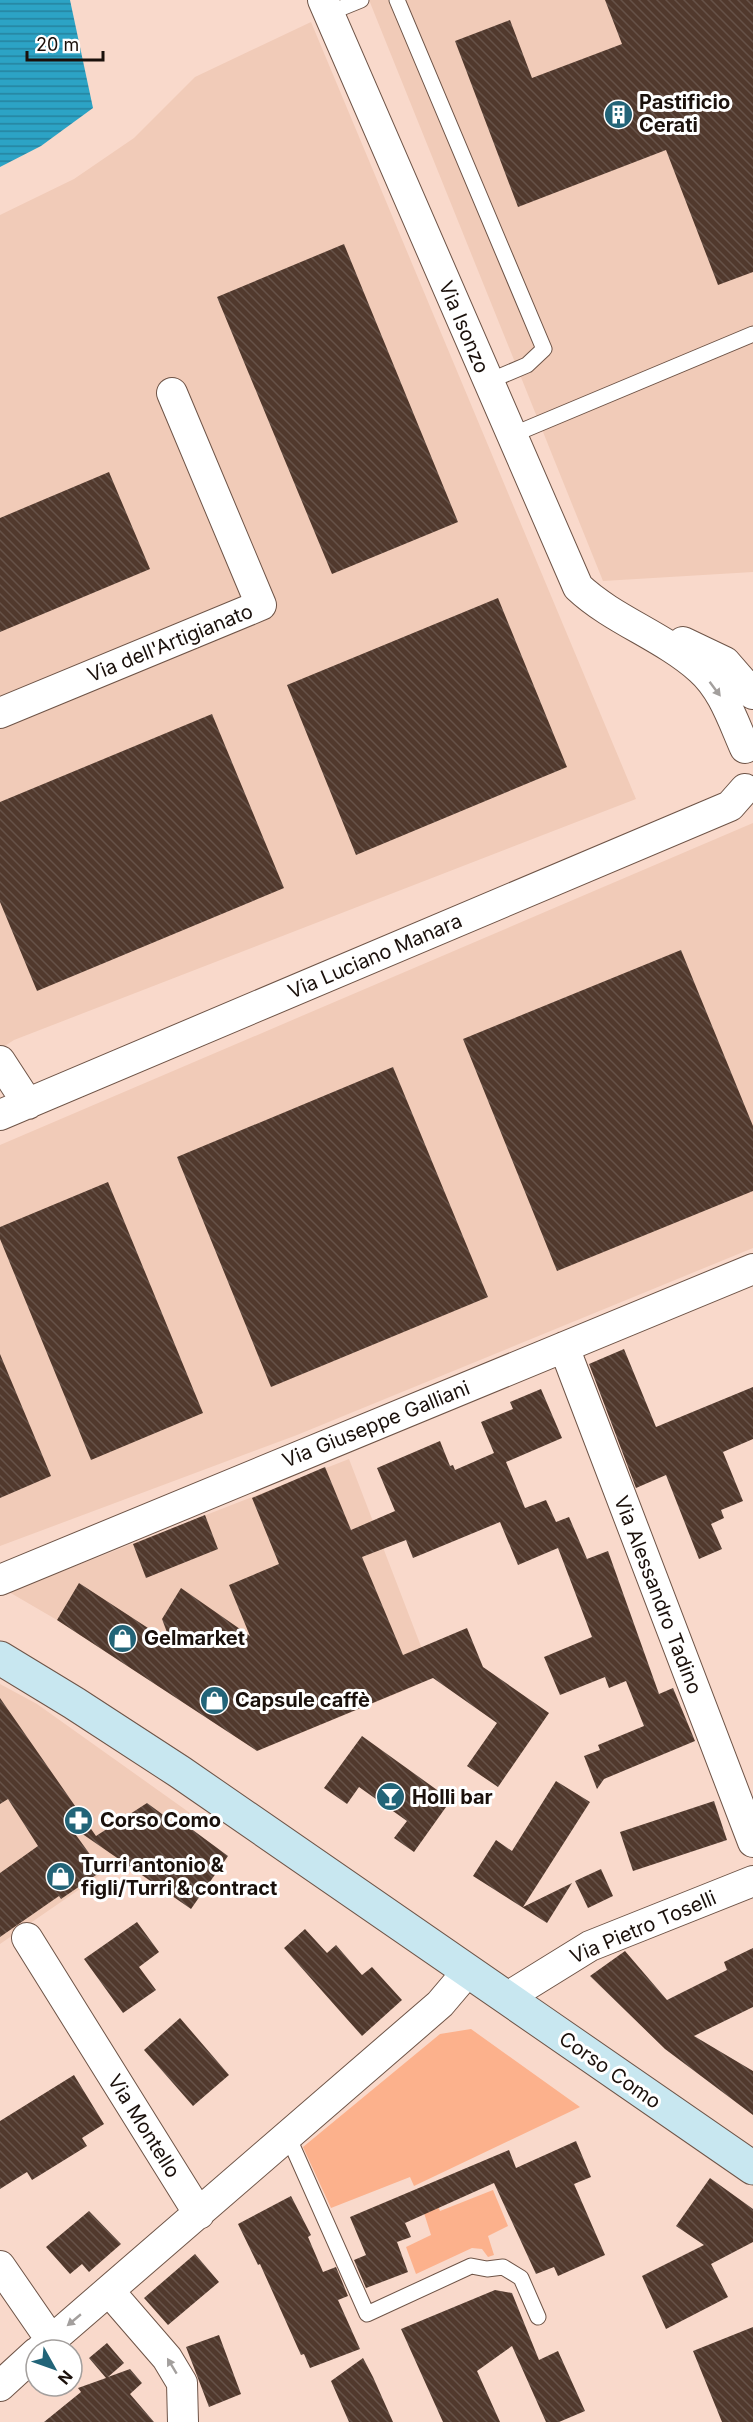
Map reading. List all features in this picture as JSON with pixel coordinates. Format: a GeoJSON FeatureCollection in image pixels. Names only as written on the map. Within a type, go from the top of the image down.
{"type":"FeatureCollection","features":[{"type":"Feature","properties":{"kind":"main road","name":"Corso Como"},"geometry":{"type":"LineString","coordinates":[[0,1658],[180,1772],[753,2168]]}},
{"type":"Feature","properties":{"kind":"street","name":"Via Isonzo"},"geometry":{"type":"LineString","coordinates":[[326,6],[578,587],[597,605],[638,626],[693,646],[725,662],[753,694]]}},
{"type":"Feature","properties":{"kind":"street","name":"Via dell'Artigianato"},"geometry":{"type":"LineString","coordinates":[[0,713],[261,605],[172,393]]}},
{"type":"Feature","properties":{"kind":"street","name":"Via Isonzo"},"geometry":{"type":"LineString","coordinates":[[638,626],[700,669],[726,704],[749,745]]}},
{"type":"Feature","properties":{"kind":"street"},"geometry":{"type":"LineString","coordinates":[[749,745],[738,765],[740,782],[749,792]]}},
{"type":"Feature","properties":{"kind":"street","name":"Via Luciano Manara"},"geometry":{"type":"LineString","coordinates":[[0,1115],[730,806],[749,792]]}},
{"type":"Feature","properties":{"kind":"street"},"geometry":{"type":"LineString","coordinates":[[0,1061],[28,1104]]}},
{"type":"Feature","properties":{"kind":"street","name":"Via Giuseppe Galliani"},"geometry":{"type":"LineString","coordinates":[[0,1580],[753,1269]]}},
{"type":"Feature","properties":{"kind":"street","name":"Via Alessandro Tadino"},"geometry":{"type":"LineString","coordinates":[[564,1347],[753,1842]]}},
{"type":"Feature","properties":{"kind":"street","name":"Via Pietro Toselli"},"geometry":{"type":"LineString","coordinates":[[506,1998],[590,1946],[753,1881]]}},
{"type":"Feature","properties":{"kind":"street","name":"Via Montello"},"geometry":{"type":"LineString","coordinates":[[27,1938],[200,2214]]}},
{"type":"Feature","properties":{"kind":"street"},"geometry":{"type":"LineString","coordinates":[[54,2338],[200,2214],[287,2134],[440,2004],[468,1971]]}},
{"type":"Feature","properties":{"kind":"street"},"geometry":{"type":"LineString","coordinates":[[0,2265],[37,2338]]}},
{"type":"Feature","properties":{"kind":"street"},"geometry":{"type":"LineString","coordinates":[[109,2291],[167,2358],[182,2383],[183,2422]]}},
{"type":"Feature","properties":{"kind":"street"},"geometry":{"type":"LineString","coordinates":[[0,2386],[24,2364]]}},
{"type":"Feature","properties":{"kind":"lane"},"geometry":{"type":"LineString","coordinates":[[326,6],[361,0]]}},
{"type":"Feature","properties":{"kind":"lane"},"geometry":{"type":"LineString","coordinates":[[397,0],[544,349],[527,365],[488,382]]}},
{"type":"Feature","properties":{"kind":"lane"},"geometry":{"type":"LineString","coordinates":[[512,435],[753,334]]}},
{"type":"Feature","properties":{"kind":"lane"},"geometry":{"type":"LineString","coordinates":[[287,2134],[367,2314],[471,2266],[487,2269],[503,2267],[521,2278],[538,2317]]}},
{"type":"Feature","properties":{"kind":"shaded area"},"geometry":{"type":"Polygon","coordinates":[[[369,0],[753,0],[753,572],[603,581],[369,0]]]}},
{"type":"Feature","properties":{"kind":"shaded area"},"geometry":{"type":"Polygon","coordinates":[[[311,22],[636,799],[14,1040],[0,1049],[0,215],[74,179],[134,138],[195,77],[311,22]]]}},
{"type":"Feature","properties":{"kind":"shaded area"},"geometry":{"type":"Polygon","coordinates":[[[753,823],[753,1248],[297,1435],[0,1546],[0,1145],[753,823]]]}},
{"type":"Feature","properties":{"kind":"shaded area"},"geometry":{"type":"Polygon","coordinates":[[[349,1459],[432,1675],[415,1686],[257,1751],[57,1620],[9,1592],[349,1459]]]}},
{"type":"Feature","properties":{"kind":"shaded area"},"geometry":{"type":"Polygon","coordinates":[[[0,1684],[37,1704],[190,1813],[0,1944],[0,1684]]]}},
{"type":"Feature","properties":{"kind":"shaded area"},"geometry":{"type":"Polygon","coordinates":[[[471,2029],[580,2107],[414,2186],[410,2177],[331,2208],[303,2147],[440,2034],[471,2029]]]}},
{"type":"Feature","properties":{"kind":"shaded area"},"geometry":{"type":"Polygon","coordinates":[[[430,2188],[440,2211],[493,2190],[508,2226],[488,2236],[494,2255],[488,2257],[482,2249],[472,2248],[416,2274],[406,2247],[431,2235],[418,2194],[430,2188]]]}},
{"type":"Feature","properties":{"kind":"water"},"geometry":{"type":"Polygon","coordinates":[[[0,0],[70,0],[93,108],[41,146],[0,167],[0,0]]]}},
{"type":"Feature","properties":{"kind":"building","name":"Pastificio Cerati"},"geometry":{"type":"Polygon","coordinates":[[[605,0],[753,0],[753,272],[718,285],[666,150],[518,207],[455,41],[510,20],[532,78],[622,44],[605,0]]]}},
{"type":"Feature","properties":{"kind":"building"},"geometry":{"type":"Polygon","coordinates":[[[344,244],[458,522],[332,574],[217,297],[344,244]]]}},
{"type":"Feature","properties":{"kind":"building"},"geometry":{"type":"Polygon","coordinates":[[[109,472],[150,569],[0,632],[0,518],[109,472]]]}},
{"type":"Feature","properties":{"kind":"building"},"geometry":{"type":"Polygon","coordinates":[[[498,598],[567,767],[356,855],[287,685],[498,598]]]}},
{"type":"Feature","properties":{"kind":"building"},"geometry":{"type":"Polygon","coordinates":[[[212,714],[284,888],[37,991],[0,902],[0,802],[212,714]]]}},
{"type":"Feature","properties":{"kind":"building"},"geometry":{"type":"Polygon","coordinates":[[[681,950],[753,1126],[753,1191],[557,1271],[463,1039],[681,950]]]}},
{"type":"Feature","properties":{"kind":"building"},"geometry":{"type":"Polygon","coordinates":[[[393,1067],[488,1297],[271,1387],[177,1157],[393,1067]]]}},
{"type":"Feature","properties":{"kind":"building"},"geometry":{"type":"Polygon","coordinates":[[[108,1182],[203,1413],[91,1460],[0,1239],[0,1227],[108,1182]]]}},
{"type":"Feature","properties":{"kind":"building"},"geometry":{"type":"Polygon","coordinates":[[[624,1349],[656,1427],[753,1387],[753,1439],[723,1452],[743,1501],[721,1510],[724,1518],[711,1524],[722,1549],[699,1559],[666,1475],[636,1488],[589,1364],[624,1349]]]}},
{"type":"Feature","properties":{"kind":"building"},"geometry":{"type":"Polygon","coordinates":[[[0,1354],[51,1476],[0,1498],[0,1354]]]}},
{"type":"Feature","properties":{"kind":"building"},"geometry":{"type":"Polygon","coordinates":[[[541,1389],[562,1438],[506,1462],[525,1508],[546,1500],[556,1522],[569,1517],[587,1559],[608,1551],[659,1694],[673,1688],[695,1741],[604,1779],[597,1789],[584,1756],[600,1750],[598,1745],[644,1726],[626,1681],[609,1688],[605,1677],[560,1695],[544,1657],[592,1637],[558,1548],[518,1565],[500,1522],[413,1558],[406,1540],[362,1557],[403,1655],[467,1628],[483,1667],[549,1713],[498,1787],[467,1766],[497,1723],[433,1678],[257,1751],[57,1620],[79,1583],[171,1643],[162,1619],[181,1588],[250,1636],[229,1585],[279,1564],[252,1498],[325,1467],[351,1530],[395,1511],[377,1468],[440,1441],[450,1466],[453,1465],[455,1470],[494,1453],[481,1422],[513,1409],[510,1402],[541,1389]]]}},
{"type":"Feature","properties":{"kind":"building"},"geometry":{"type":"Polygon","coordinates":[[[205,1515],[218,1549],[146,1578],[133,1544],[205,1515]]]}},
{"type":"Feature","properties":{"kind":"building"},"geometry":{"type":"Polygon","coordinates":[[[0,1698],[96,1836],[147,1803],[177,1825],[182,1822],[228,1856],[191,1909],[68,1824],[102,1871],[61,1899],[59,1896],[0,1937],[0,1873],[38,1846],[8,1799],[0,1804],[0,1698]]]}},
{"type":"Feature","properties":{"kind":"building"},"geometry":{"type":"Polygon","coordinates":[[[362,1736],[451,1800],[414,1852],[394,1838],[407,1821],[359,1787],[347,1804],[324,1788],[362,1736]]]}},
{"type":"Feature","properties":{"kind":"building"},"geometry":{"type":"Polygon","coordinates":[[[556,1781],[590,1802],[523,1907],[572,1883],[547,1923],[473,1876],[496,1840],[512,1851],[556,1781]]]}},
{"type":"Feature","properties":{"kind":"building"},"geometry":{"type":"Polygon","coordinates":[[[714,1801],[727,1840],[633,1871],[620,1832],[714,1801]]]}},
{"type":"Feature","properties":{"kind":"building"},"geometry":{"type":"Polygon","coordinates":[[[601,1869],[613,1896],[588,1908],[575,1881],[601,1869]]]}},
{"type":"Feature","properties":{"kind":"building"},"geometry":{"type":"Polygon","coordinates":[[[137,1922],[159,1952],[139,1967],[156,1990],[123,2013],[84,1959],[137,1922]]]}},
{"type":"Feature","properties":{"kind":"building"},"geometry":{"type":"Polygon","coordinates":[[[305,1929],[327,1953],[336,1945],[362,1975],[372,1967],[402,2000],[362,2036],[284,1948],[305,1929]]]}},
{"type":"Feature","properties":{"kind":"building"},"geometry":{"type":"Polygon","coordinates":[[[753,1948],[753,2007],[694,2036],[753,2071],[753,2115],[665,2049],[590,1976],[625,1951],[667,2000],[727,1970],[724,1962],[753,1948]]]}},
{"type":"Feature","properties":{"kind":"building"},"geometry":{"type":"Polygon","coordinates":[[[180,2018],[229,2075],[193,2106],[144,2050],[180,2018]]]}},
{"type":"Feature","properties":{"kind":"building"},"geometry":{"type":"Polygon","coordinates":[[[74,2075],[104,2124],[82,2138],[87,2146],[32,2180],[27,2172],[0,2189],[0,2121],[74,2075]]]}},
{"type":"Feature","properties":{"kind":"building"},"geometry":{"type":"Polygon","coordinates":[[[576,2141],[591,2177],[574,2184],[605,2255],[558,2276],[554,2267],[536,2274],[494,2183],[405,2223],[411,2237],[397,2242],[408,2272],[366,2288],[354,2260],[366,2255],[350,2217],[509,2150],[516,2168],[576,2141]]]}},
{"type":"Feature","properties":{"kind":"building"},"geometry":{"type":"Polygon","coordinates":[[[710,2178],[753,2209],[753,2242],[711,2264],[728,2297],[666,2329],[642,2276],[704,2245],[676,2226],[710,2178]]]}},
{"type":"Feature","properties":{"kind":"building"},"geometry":{"type":"Polygon","coordinates":[[[291,2196],[311,2235],[308,2237],[323,2272],[336,2267],[348,2296],[338,2300],[360,2349],[310,2368],[304,2354],[301,2355],[260,2264],[258,2265],[238,2224],[291,2196]]]}},
{"type":"Feature","properties":{"kind":"building"},"geometry":{"type":"Polygon","coordinates":[[[89,2211],[121,2244],[89,2272],[82,2264],[70,2274],[46,2247],[89,2211]]]}},
{"type":"Feature","properties":{"kind":"building"},"geometry":{"type":"Polygon","coordinates":[[[195,2254],[219,2282],[168,2325],[144,2298],[195,2254]]]}},
{"type":"Feature","properties":{"kind":"building"},"geometry":{"type":"Polygon","coordinates":[[[495,2290],[512,2293],[539,2360],[558,2351],[585,2411],[559,2422],[546,2422],[512,2346],[477,2371],[500,2422],[443,2422],[401,2329],[495,2290]]]}},
{"type":"Feature","properties":{"kind":"building"},"geometry":{"type":"Polygon","coordinates":[[[753,2327],[753,2422],[722,2422],[693,2351],[753,2327]]]}},
{"type":"Feature","properties":{"kind":"building"},"geometry":{"type":"Polygon","coordinates":[[[219,2335],[241,2394],[209,2407],[186,2347],[219,2335]]]}},
{"type":"Feature","properties":{"kind":"building"},"geometry":{"type":"Polygon","coordinates":[[[107,2343],[124,2363],[108,2377],[130,2369],[142,2383],[130,2394],[154,2422],[44,2422],[74,2398],[84,2398],[84,2386],[106,2378],[89,2358],[107,2343]]]}},
{"type":"Feature","properties":{"kind":"building"},"geometry":{"type":"Polygon","coordinates":[[[363,2358],[393,2422],[349,2422],[331,2381],[363,2358]]]}},
{"type":"Feature","properties":{"kind":"place","name":"Pastificio Cerati"},"geometry":{"type":"Point","coordinates":[618,114]}},
{"type":"Feature","properties":{"kind":"place","name":"Gelmarket"},"geometry":{"type":"Point","coordinates":[123,1638]}},
{"type":"Feature","properties":{"kind":"place","name":"Capsule caffè"},"geometry":{"type":"Point","coordinates":[214,1700]}},
{"type":"Feature","properties":{"kind":"place","name":"Holli bar"},"geometry":{"type":"Point","coordinates":[391,1797]}},
{"type":"Feature","properties":{"kind":"place","name":"Corso Como"},"geometry":{"type":"Point","coordinates":[79,1820]}},
{"type":"Feature","properties":{"kind":"place","name":"Turri antonio & figli/Turri & contract"},"geometry":{"type":"Point","coordinates":[60,1877]}}]}
